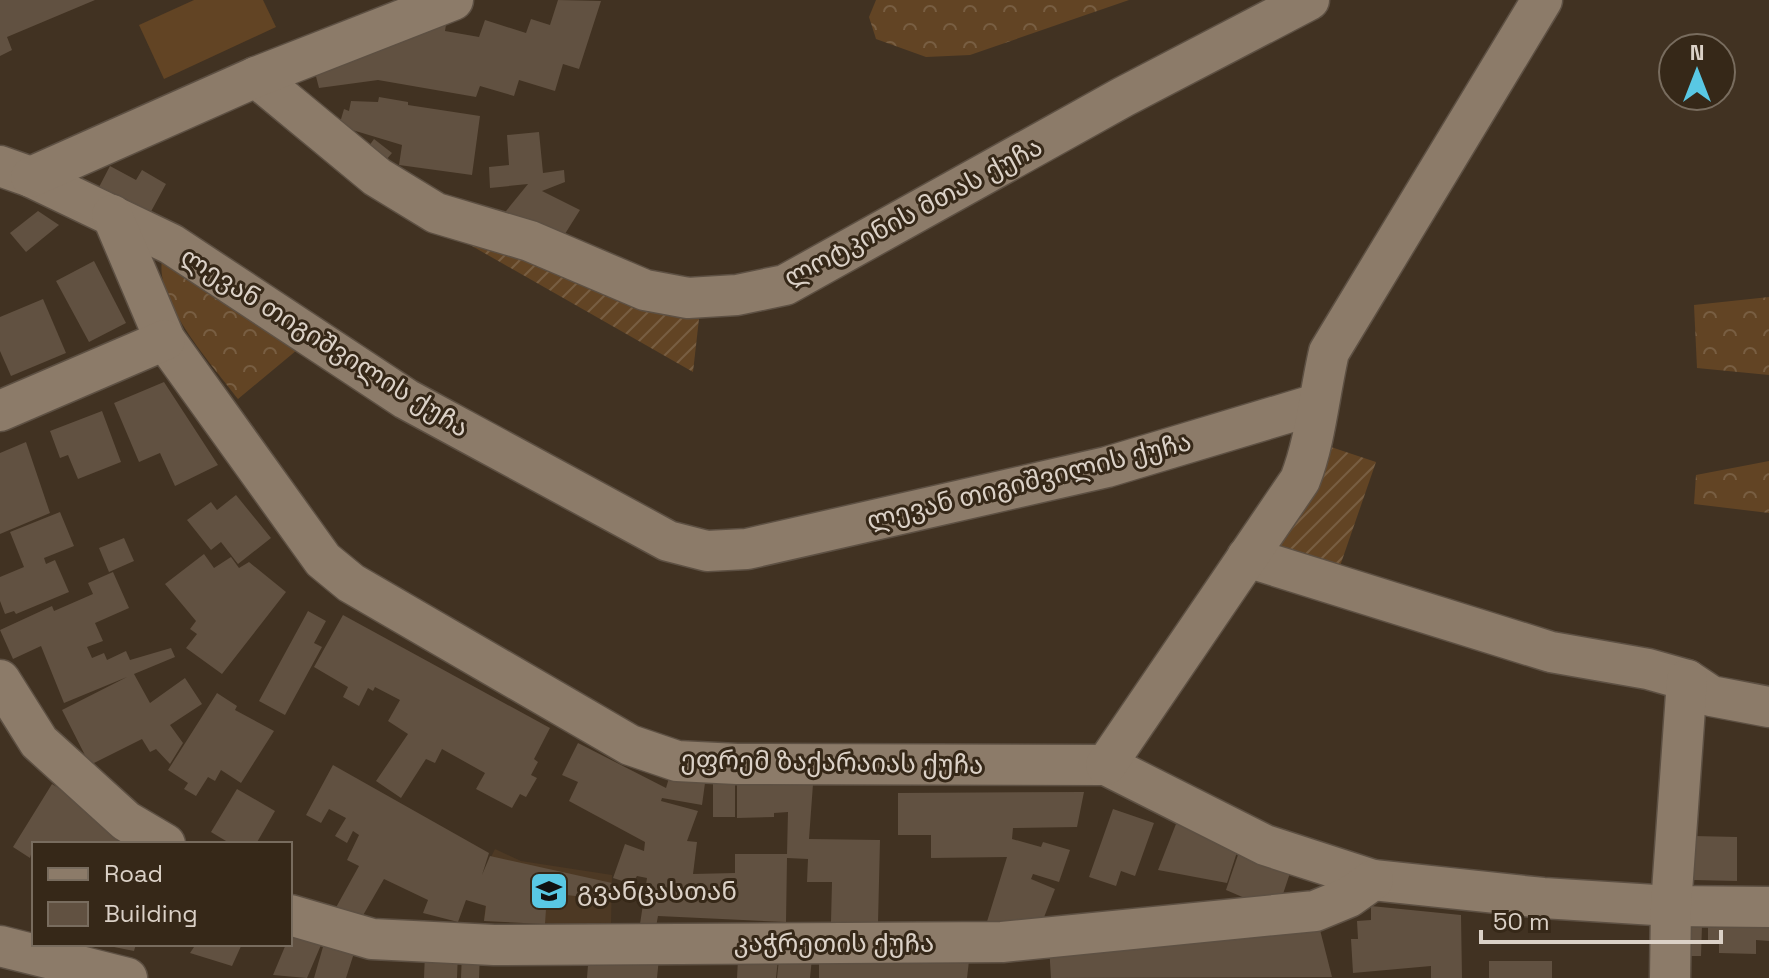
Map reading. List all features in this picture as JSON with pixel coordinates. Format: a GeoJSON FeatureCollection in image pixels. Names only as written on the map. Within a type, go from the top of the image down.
{"type":"FeatureCollection","features":[{"type":"Feature","properties":{"kind":"street"},"geometry":{"type":"LineString","coordinates":[[16,171],[453,0]]}},
{"type":"Feature","properties":{"kind":"street","name":"ლოტკინის მთას ქუჩა"},"geometry":{"type":"LineString","coordinates":[[256,77],[377,177],[436,213],[530,241],[645,290],[688,298],[737,295],[785,285],[1123,97],[1309,0]]}},
{"type":"Feature","properties":{"kind":"street"},"geometry":{"type":"LineString","coordinates":[[1106,765],[1300,480],[1312,447],[1317,404],[1329,352],[1542,0]]}},
{"type":"Feature","properties":{"kind":"street"},"geometry":{"type":"LineString","coordinates":[[16,171],[112,215]]}},
{"type":"Feature","properties":{"kind":"street","name":"ლევან თიგიშვილის ქუჩა"},"geometry":{"type":"LineString","coordinates":[[112,215],[171,244],[406,399],[668,541],[707,551],[747,549],[1107,467],[1317,404]]}},
{"type":"Feature","properties":{"kind":"street","name":"ეფრემ ზაქარაიას ქუჩა"},"geometry":{"type":"LineString","coordinates":[[112,215],[165,340],[323,560],[351,583],[630,745],[677,761],[707,763],[1106,765],[1265,845],[1373,880],[1543,898],[1671,906],[1769,907]]}},
{"type":"Feature","properties":{"kind":"street"},"geometry":{"type":"LineString","coordinates":[[0,411],[165,340]]}},
{"type":"Feature","properties":{"kind":"street"},"geometry":{"type":"LineString","coordinates":[[1247,557],[1551,652],[1687,680],[1711,696],[1769,707]]}},
{"type":"Feature","properties":{"kind":"street"},"geometry":{"type":"LineString","coordinates":[[0,680],[39,742],[126,821],[162,842]]}},
{"type":"Feature","properties":{"kind":"street"},"geometry":{"type":"LineString","coordinates":[[1670,978],[1671,906],[1687,680]]}},
{"type":"Feature","properties":{"kind":"street","name":"კაჭრეთის ქუჩა"},"geometry":{"type":"LineString","coordinates":[[292,916],[372,939],[492,962],[1002,942],[1315,911],[1349,897],[1373,880]]}},
{"type":"Feature","properties":{"kind":"street"},"geometry":{"type":"LineString","coordinates":[[19,958],[127,978]]}},
{"type":"Feature","properties":{"kind":"shaded area","name":"გვანცასთან"},"geometry":{"type":"Polygon","coordinates":[[[495,849],[521,861],[612,875],[611,925],[484,921],[488,880],[481,877],[495,849]]]}},
{"type":"Feature","properties":{"kind":"green space"},"geometry":{"type":"Polygon","coordinates":[[[194,0],[263,0],[276,27],[164,79],[139,25],[194,0]]]}},
{"type":"Feature","properties":{"kind":"green space"},"geometry":{"type":"Polygon","coordinates":[[[876,0],[1129,0],[970,55],[926,57],[876,39],[869,17],[876,0]]]}},
{"type":"Feature","properties":{"kind":"green space"},"geometry":{"type":"Polygon","coordinates":[[[414,213],[700,310],[693,372],[414,213]]]}},
{"type":"Feature","properties":{"kind":"green space"},"geometry":{"type":"Polygon","coordinates":[[[162,260],[303,345],[238,399],[176,314],[162,277],[162,260]]]}},
{"type":"Feature","properties":{"kind":"green space"},"geometry":{"type":"Polygon","coordinates":[[[1769,297],[1769,375],[1697,368],[1694,305],[1769,297]]]}},
{"type":"Feature","properties":{"kind":"green space"},"geometry":{"type":"Polygon","coordinates":[[[1325,445],[1376,462],[1340,566],[1270,542],[1325,445]]]}},
{"type":"Feature","properties":{"kind":"green space"},"geometry":{"type":"Polygon","coordinates":[[[1769,461],[1769,513],[1694,504],[1696,475],[1769,461]]]}},
{"type":"Feature","properties":{"kind":"building"},"geometry":{"type":"Polygon","coordinates":[[[0,0],[95,0],[7,37],[12,50],[0,56],[0,0]]]}},
{"type":"Feature","properties":{"kind":"building"},"geometry":{"type":"Polygon","coordinates":[[[558,0],[601,1],[579,69],[563,64],[555,91],[519,80],[514,96],[480,86],[476,97],[378,80],[319,88],[313,65],[447,19],[445,31],[479,37],[485,20],[526,33],[531,19],[550,25],[558,0]]]}},
{"type":"Feature","properties":{"kind":"building"},"geometry":{"type":"Polygon","coordinates":[[[379,97],[408,102],[408,105],[480,116],[472,175],[399,165],[402,145],[339,126],[344,109],[349,111],[351,101],[378,102],[379,97]]]}},
{"type":"Feature","properties":{"kind":"building"},"geometry":{"type":"Polygon","coordinates":[[[539,132],[543,173],[564,170],[565,182],[542,191],[580,210],[558,245],[502,216],[528,184],[490,188],[489,167],[509,165],[507,135],[539,132]]]}},
{"type":"Feature","properties":{"kind":"building"},"geometry":{"type":"Polygon","coordinates":[[[374,139],[392,153],[381,166],[369,146],[374,139]]]}},
{"type":"Feature","properties":{"kind":"building"},"geometry":{"type":"Polygon","coordinates":[[[110,166],[136,180],[142,170],[166,184],[148,217],[98,189],[110,166]]]}},
{"type":"Feature","properties":{"kind":"building"},"geometry":{"type":"Polygon","coordinates":[[[38,211],[59,225],[26,252],[10,233],[38,211]]]}},
{"type":"Feature","properties":{"kind":"building"},"geometry":{"type":"Polygon","coordinates":[[[94,261],[126,323],[89,342],[56,281],[94,261]]]}},
{"type":"Feature","properties":{"kind":"building"},"geometry":{"type":"Polygon","coordinates":[[[43,299],[66,353],[11,376],[0,351],[0,317],[43,299]]]}},
{"type":"Feature","properties":{"kind":"building"},"geometry":{"type":"Polygon","coordinates":[[[164,382],[218,465],[175,486],[160,453],[139,462],[114,403],[164,382]]]}},
{"type":"Feature","properties":{"kind":"building"},"geometry":{"type":"Polygon","coordinates":[[[102,411],[121,462],[78,479],[68,455],[60,458],[50,431],[102,411]]]}},
{"type":"Feature","properties":{"kind":"building"},"geometry":{"type":"Polygon","coordinates":[[[26,442],[50,513],[0,534],[0,453],[26,442]]]}},
{"type":"Feature","properties":{"kind":"building"},"geometry":{"type":"Polygon","coordinates":[[[236,495],[271,538],[238,564],[221,542],[211,550],[187,520],[211,502],[217,510],[236,495]]]}},
{"type":"Feature","properties":{"kind":"building"},"geometry":{"type":"Polygon","coordinates":[[[60,512],[74,546],[44,558],[46,564],[55,560],[69,592],[16,614],[14,611],[5,614],[0,601],[0,577],[24,567],[10,532],[60,512]]]}},
{"type":"Feature","properties":{"kind":"building"},"geometry":{"type":"Polygon","coordinates":[[[124,538],[134,561],[109,572],[99,548],[124,538]]]}},
{"type":"Feature","properties":{"kind":"building"},"geometry":{"type":"Polygon","coordinates":[[[204,554],[214,568],[231,557],[239,568],[249,562],[286,592],[222,674],[186,648],[197,634],[190,629],[196,621],[165,584],[204,554]]]}},
{"type":"Feature","properties":{"kind":"building"},"geometry":{"type":"Polygon","coordinates":[[[113,572],[129,608],[95,623],[103,641],[87,647],[92,658],[104,653],[107,660],[126,651],[130,660],[171,648],[175,657],[134,674],[150,703],[185,678],[202,704],[170,725],[183,743],[170,764],[156,749],[150,752],[142,739],[90,765],[62,710],[127,677],[64,703],[41,646],[13,659],[0,630],[52,606],[54,611],[93,594],[88,583],[113,572]]]}},
{"type":"Feature","properties":{"kind":"building"},"geometry":{"type":"Polygon","coordinates":[[[308,611],[326,621],[314,643],[322,647],[285,715],[259,701],[308,611]]]}},
{"type":"Feature","properties":{"kind":"building"},"geometry":{"type":"Polygon","coordinates":[[[343,615],[550,728],[534,759],[538,762],[531,775],[537,778],[526,797],[520,794],[512,808],[476,789],[485,773],[442,749],[435,763],[426,759],[401,798],[376,781],[408,734],[388,721],[400,700],[375,687],[373,691],[368,688],[359,706],[343,697],[348,687],[314,667],[343,615]]]}},
{"type":"Feature","properties":{"kind":"building"},"geometry":{"type":"Polygon","coordinates":[[[217,693],[237,706],[235,710],[274,731],[241,783],[221,770],[215,781],[208,777],[196,796],[184,789],[188,783],[168,770],[217,693]]]}},
{"type":"Feature","properties":{"kind":"building"},"geometry":{"type":"Polygon","coordinates":[[[578,743],[666,788],[669,778],[705,783],[702,805],[662,798],[661,801],[698,811],[687,841],[697,842],[693,874],[735,873],[735,854],[787,854],[788,812],[774,813],[774,817],[737,818],[737,782],[813,784],[809,839],[880,840],[878,923],[831,922],[832,882],[807,882],[808,859],[787,858],[786,922],[658,916],[656,927],[640,924],[647,878],[637,876],[632,884],[613,878],[625,844],[644,851],[645,842],[569,801],[578,782],[562,775],[578,743]]]}},
{"type":"Feature","properties":{"kind":"building"},"geometry":{"type":"Polygon","coordinates":[[[333,765],[489,853],[482,875],[490,856],[612,883],[612,900],[557,894],[555,908],[546,909],[545,924],[484,921],[486,906],[466,900],[458,922],[423,913],[428,900],[384,879],[358,924],[334,911],[359,866],[347,860],[359,835],[353,831],[347,843],[335,836],[346,818],[329,809],[321,823],[306,815],[333,765]]]}},
{"type":"Feature","properties":{"kind":"building"},"geometry":{"type":"Polygon","coordinates":[[[52,784],[146,842],[32,842],[30,858],[13,847],[52,784]]]}},
{"type":"Feature","properties":{"kind":"building"},"geometry":{"type":"Polygon","coordinates":[[[713,784],[735,784],[735,817],[713,817],[713,784]]]}},
{"type":"Feature","properties":{"kind":"building"},"geometry":{"type":"Polygon","coordinates":[[[237,789],[275,811],[257,842],[228,842],[211,832],[237,789]]]}},
{"type":"Feature","properties":{"kind":"building"},"geometry":{"type":"Polygon","coordinates":[[[1084,792],[1077,827],[1013,828],[1012,839],[1041,847],[1043,842],[1070,850],[1059,882],[1033,874],[1031,879],[1055,889],[1041,925],[985,928],[1007,857],[931,858],[931,835],[898,835],[898,793],[1084,792]]]}},
{"type":"Feature","properties":{"kind":"building"},"geometry":{"type":"Polygon","coordinates":[[[1113,809],[1154,823],[1135,876],[1121,871],[1116,886],[1089,877],[1113,809]]]}},
{"type":"Feature","properties":{"kind":"building"},"geometry":{"type":"Polygon","coordinates":[[[1176,824],[1238,849],[1227,883],[1158,870],[1176,824]]]}},
{"type":"Feature","properties":{"kind":"building"},"geometry":{"type":"Polygon","coordinates":[[[1694,836],[1737,837],[1737,881],[1694,880],[1694,836]]]}},
{"type":"Feature","properties":{"kind":"building"},"geometry":{"type":"Polygon","coordinates":[[[1240,849],[1292,867],[1277,912],[1226,890],[1240,849]]]}},
{"type":"Feature","properties":{"kind":"building"},"geometry":{"type":"Polygon","coordinates":[[[1371,906],[1461,915],[1462,978],[1431,978],[1431,966],[1353,973],[1351,939],[1358,939],[1357,921],[1371,920],[1371,906]]]}},
{"type":"Feature","properties":{"kind":"building"},"geometry":{"type":"Polygon","coordinates":[[[1317,918],[1332,977],[1051,978],[1049,945],[1317,918]]]}},
{"type":"Feature","properties":{"kind":"building"},"geometry":{"type":"Polygon","coordinates":[[[1708,918],[1769,919],[1769,941],[1756,940],[1756,954],[1719,953],[1719,942],[1708,942],[1708,918]]]}},
{"type":"Feature","properties":{"kind":"building"},"geometry":{"type":"Polygon","coordinates":[[[1679,924],[1702,924],[1701,956],[1678,956],[1679,924]]]}},
{"type":"Feature","properties":{"kind":"building"},"geometry":{"type":"Polygon","coordinates":[[[292,934],[321,945],[307,978],[273,975],[285,946],[292,946],[292,934]]]}},
{"type":"Feature","properties":{"kind":"building"},"geometry":{"type":"Polygon","coordinates":[[[325,940],[355,950],[346,978],[314,978],[325,940]]]}},
{"type":"Feature","properties":{"kind":"building"},"geometry":{"type":"Polygon","coordinates":[[[114,946],[135,946],[134,951],[114,946]]]}},
{"type":"Feature","properties":{"kind":"building"},"geometry":{"type":"Polygon","coordinates":[[[195,946],[241,946],[232,966],[190,953],[195,946]]]}},
{"type":"Feature","properties":{"kind":"building"},"geometry":{"type":"Polygon","coordinates":[[[462,952],[480,953],[479,978],[461,978],[462,952]]]}},
{"type":"Feature","properties":{"kind":"building"},"geometry":{"type":"Polygon","coordinates":[[[589,952],[659,958],[657,978],[587,978],[589,952]]]}},
{"type":"Feature","properties":{"kind":"building"},"geometry":{"type":"Polygon","coordinates":[[[425,953],[458,953],[457,978],[424,978],[425,953]]]}},
{"type":"Feature","properties":{"kind":"building"},"geometry":{"type":"Polygon","coordinates":[[[812,958],[810,978],[777,978],[779,959],[812,958]]]}},
{"type":"Feature","properties":{"kind":"building"},"geometry":{"type":"Polygon","coordinates":[[[819,958],[969,961],[967,978],[819,978],[819,958]]]}},
{"type":"Feature","properties":{"kind":"building"},"geometry":{"type":"Polygon","coordinates":[[[738,959],[778,959],[776,978],[737,978],[738,959]]]}},
{"type":"Feature","properties":{"kind":"building"},"geometry":{"type":"Polygon","coordinates":[[[1489,961],[1552,961],[1552,978],[1489,978],[1489,961]]]}},
{"type":"Feature","properties":{"kind":"place","name":"გვანცასთან"},"geometry":{"type":"Point","coordinates":[549,891]}}]}
